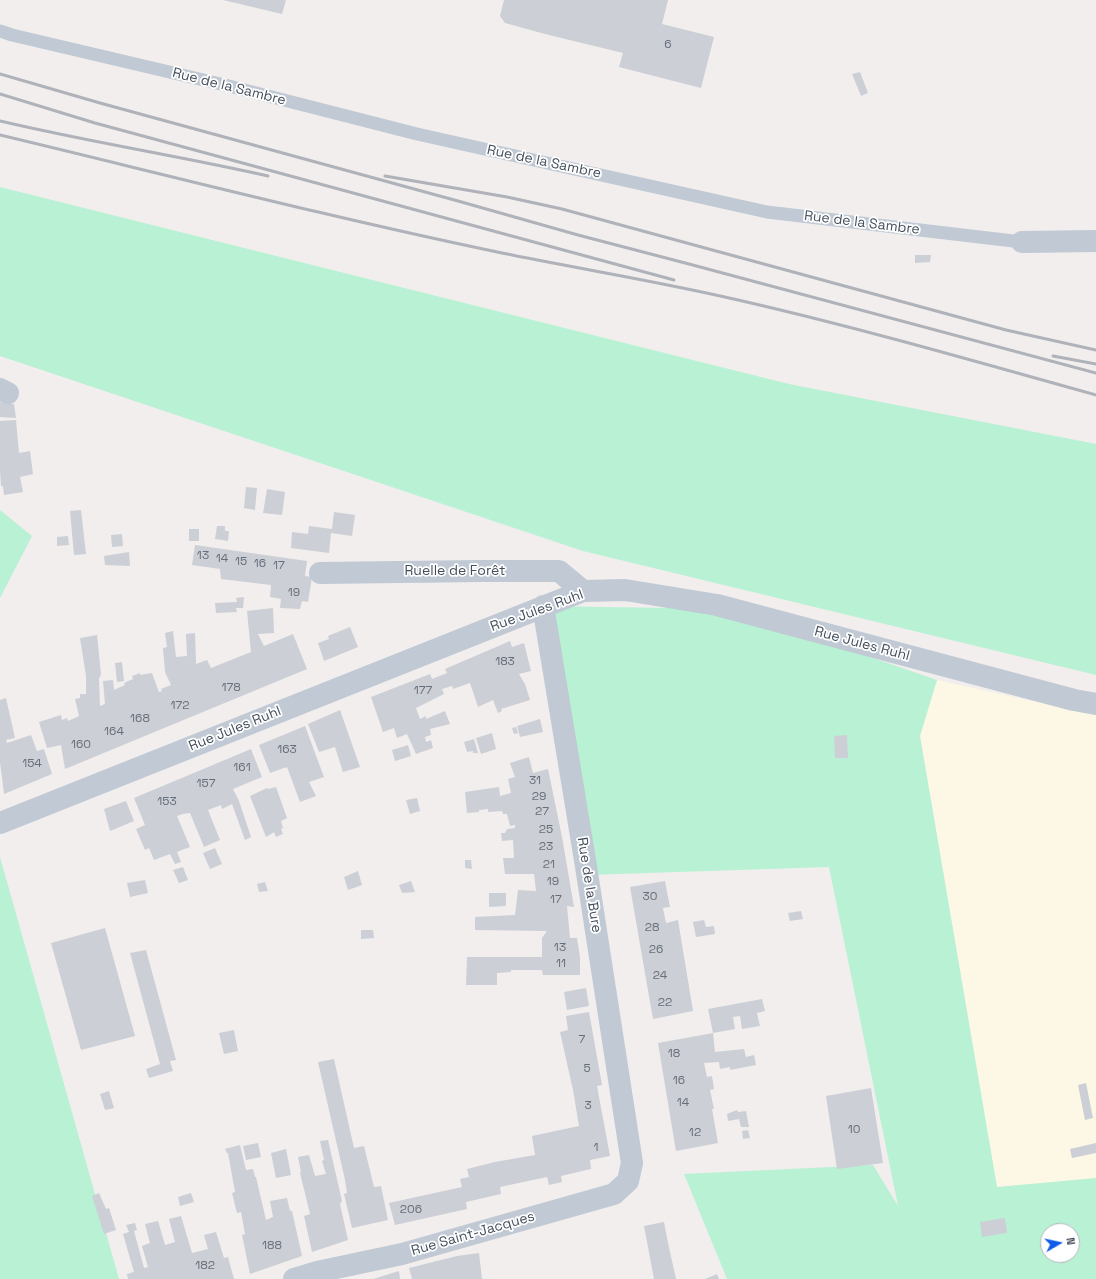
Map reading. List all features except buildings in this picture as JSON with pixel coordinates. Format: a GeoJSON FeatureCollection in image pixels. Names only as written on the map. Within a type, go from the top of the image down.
{"type":"FeatureCollection","features":[{"type":"Feature","properties":{"kind":"street","name":"Rue de la Sambre"},"geometry":{"type":"LineString","coordinates":[[1022,242],[1096,241]]}},
{"type":"Feature","properties":{"kind":"street","name":"Ruelle de Forêt"},"geometry":{"type":"LineString","coordinates":[[320,573],[559,571],[583,591]]}},
{"type":"Feature","properties":{"kind":"street","name":"Rue Jules Ruhl"},"geometry":{"type":"LineString","coordinates":[[0,823],[583,591],[625,590],[717,605],[1067,698],[1096,704]]}},
{"type":"Feature","properties":{"kind":"street","name":"Rue de la Bure"},"geometry":{"type":"LineString","coordinates":[[543,606],[587,870],[632,1163]]}},
{"type":"Feature","properties":{"kind":"street","name":"Rue Saint-Jacques"},"geometry":{"type":"LineString","coordinates":[[294,1279],[317,1272],[402,1254],[614,1194],[628,1181],[632,1163]]}},
{"type":"Feature","properties":{"kind":"lane","name":"Rue de la Sambre"},"geometry":{"type":"LineString","coordinates":[[0,31],[229,86],[417,134],[767,212],[1022,242]]}},
{"type":"Feature","properties":{"kind":"shaded area"},"geometry":{"type":"Polygon","coordinates":[[[937,680],[1096,715],[1096,1178],[997,1188],[920,736],[937,680]]]}},
{"type":"Feature","properties":{"kind":"green space"},"geometry":{"type":"Polygon","coordinates":[[[0,187],[789,384],[1096,444],[1096,675],[583,551],[0,356],[0,187]]]}},
{"type":"Feature","properties":{"kind":"green space"},"geometry":{"type":"Polygon","coordinates":[[[0,510],[32,536],[0,598],[0,510]]]}},
{"type":"Feature","properties":{"kind":"green space"},"geometry":{"type":"Polygon","coordinates":[[[543,606],[731,609],[937,680],[920,736],[997,1187],[1096,1178],[1096,1279],[727,1279],[684,1174],[873,1165],[898,1206],[829,867],[588,875],[543,606]]]}},
{"type":"Feature","properties":{"kind":"green space"},"geometry":{"type":"Polygon","coordinates":[[[0,857],[119,1279],[0,1279],[0,857]]]}},
{"type":"Feature","properties":{"kind":"railway"},"geometry":{"type":"LineString","coordinates":[[0,74],[578,235],[1096,373]]}},
{"type":"Feature","properties":{"kind":"railway"},"geometry":{"type":"LineString","coordinates":[[0,94],[95,123],[674,280]]}},
{"type":"Feature","properties":{"kind":"railway"},"geometry":{"type":"LineString","coordinates":[[0,121],[67,136],[268,176]]}},
{"type":"Feature","properties":{"kind":"railway"},"geometry":{"type":"LineString","coordinates":[[0,135],[439,240],[689,289],[794,313],[1096,395]]}},
{"type":"Feature","properties":{"kind":"railway"},"geometry":{"type":"LineString","coordinates":[[385,176],[507,197],[562,209],[1006,330],[1096,350]]}},
{"type":"Feature","properties":{"kind":"railway"},"geometry":{"type":"LineString","coordinates":[[1053,356],[1096,364]]}}]}
